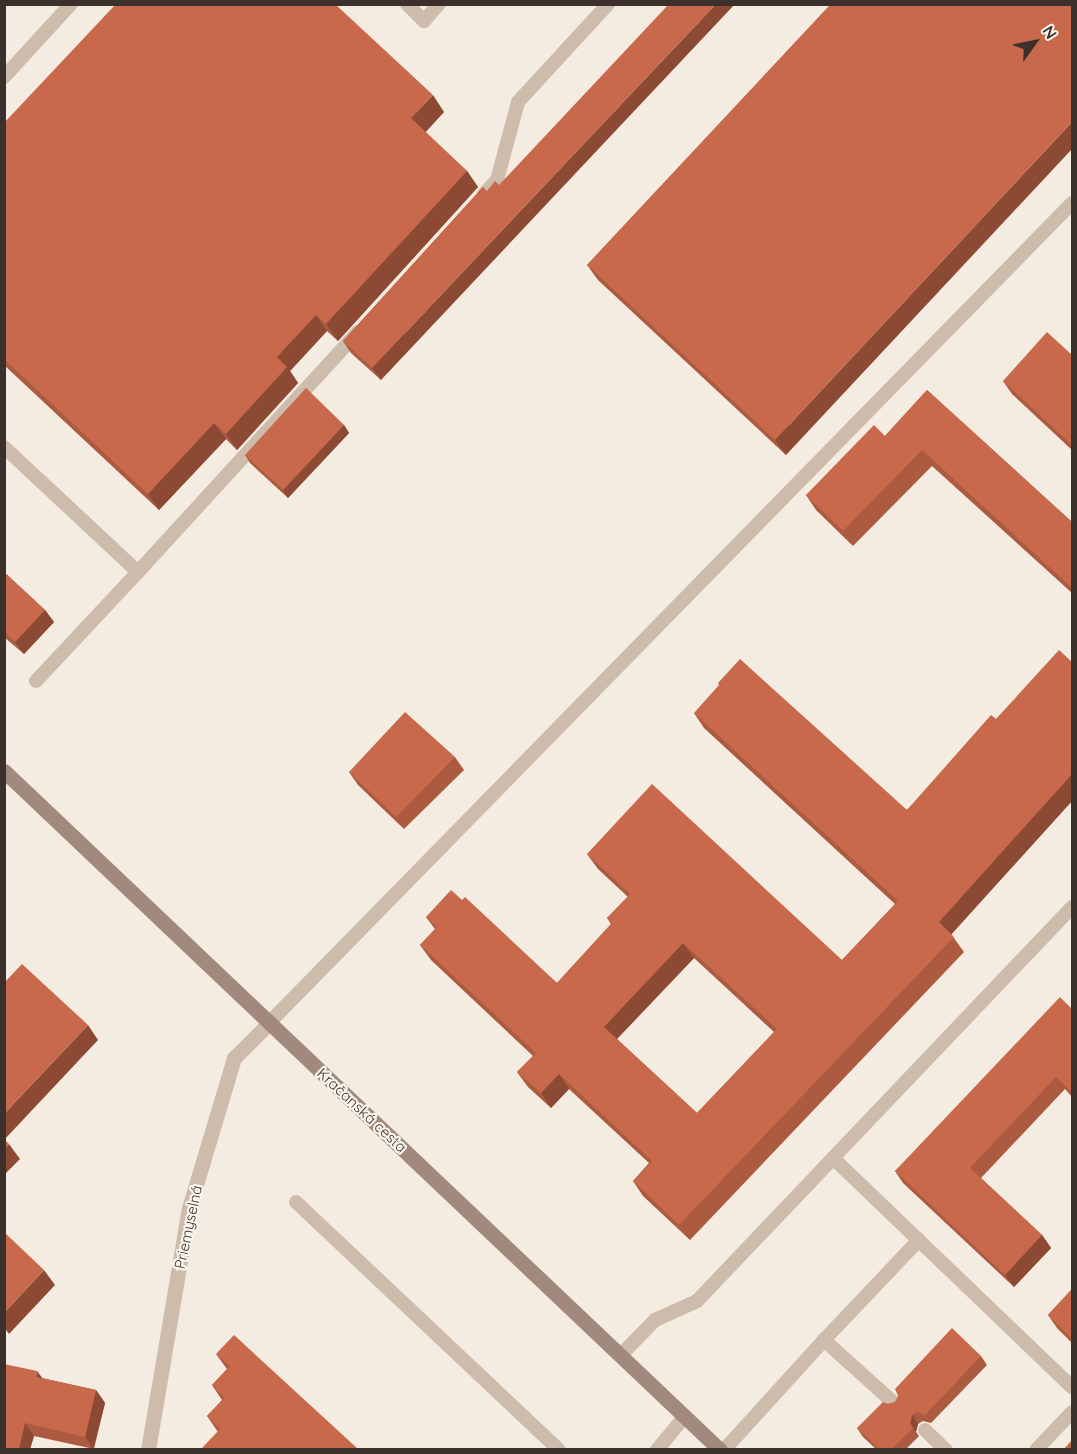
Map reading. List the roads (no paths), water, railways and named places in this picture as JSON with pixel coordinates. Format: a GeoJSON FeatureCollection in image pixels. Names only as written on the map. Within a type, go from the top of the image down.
{"type":"FeatureCollection","features":[{"type":"Feature","properties":{"kind":"street","name":"Kračanská cesta"},"geometry":{"type":"LineString","coordinates":[[4,771],[722,1449]]}},
{"type":"Feature","properties":{"kind":"street","name":"Priemyselná"},"geometry":{"type":"LineString","coordinates":[[148,1449],[189,1208],[234,1058],[270,1023]]}},
{"type":"Feature","properties":{"kind":"lane"},"geometry":{"type":"LineString","coordinates":[[4,77],[71,4]]}},
{"type":"Feature","properties":{"kind":"lane"},"geometry":{"type":"LineString","coordinates":[[407,4],[424,21],[439,4]]}},
{"type":"Feature","properties":{"kind":"lane"},"geometry":{"type":"LineString","coordinates":[[473,206],[497,180],[518,102],[608,4]]}},
{"type":"Feature","properties":{"kind":"lane"},"geometry":{"type":"LineString","coordinates":[[270,1023],[1072,202]]}},
{"type":"Feature","properties":{"kind":"lane"},"geometry":{"type":"LineString","coordinates":[[36,681],[369,319]]}},
{"type":"Feature","properties":{"kind":"lane"},"geometry":{"type":"LineString","coordinates":[[4,447],[138,572]]}},
{"type":"Feature","properties":{"kind":"lane"},"geometry":{"type":"LineString","coordinates":[[621,1355],[655,1320],[697,1301],[1072,907]]}},
{"type":"Feature","properties":{"kind":"lane"},"geometry":{"type":"LineString","coordinates":[[833,1158],[1072,1387]]}},
{"type":"Feature","properties":{"kind":"lane"},"geometry":{"type":"LineString","coordinates":[[296,1202],[559,1449]]}},
{"type":"Feature","properties":{"kind":"lane"},"geometry":{"type":"LineString","coordinates":[[722,1449],[919,1240]]}},
{"type":"Feature","properties":{"kind":"lane"},"geometry":{"type":"LineString","coordinates":[[824,1340],[895,1404]]}},
{"type":"Feature","properties":{"kind":"lane"},"geometry":{"type":"LineString","coordinates":[[1036,1449],[1072,1412]]}},
{"type":"Feature","properties":{"kind":"lane"},"geometry":{"type":"LineString","coordinates":[[657,1449],[685,1416]]}},
{"type":"Feature","properties":{"kind":"lane"},"geometry":{"type":"LineString","coordinates":[[925,1430],[946,1449]]}}]}
